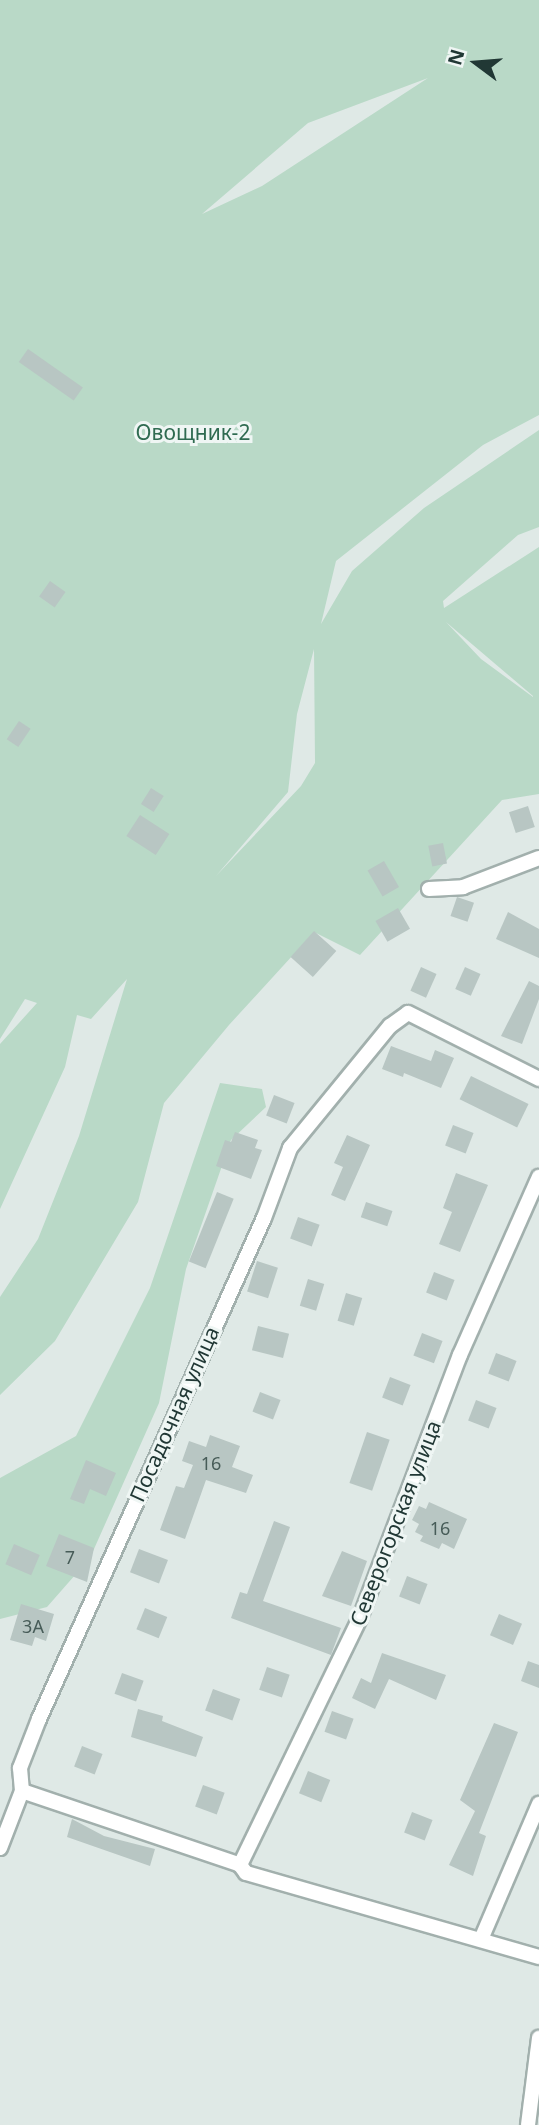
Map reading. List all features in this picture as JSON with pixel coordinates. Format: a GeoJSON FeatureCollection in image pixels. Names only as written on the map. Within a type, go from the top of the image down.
{"type":"FeatureCollection","features":[{"type":"Feature","properties":{"kind":"street"},"geometry":{"type":"LineString","coordinates":[[429,889],[463,887],[539,858]]}},
{"type":"Feature","properties":{"kind":"street","name":"Посадочная улица"},"geometry":{"type":"LineString","coordinates":[[0,1848],[22,1791],[20,1768],[39,1719],[264,1218],[290,1148],[390,1026],[408,1013],[539,1079]]}},
{"type":"Feature","properties":{"kind":"street","name":"Северогорская улица"},"geometry":{"type":"LineString","coordinates":[[240,1865],[360,1618],[460,1355],[539,1177]]}},
{"type":"Feature","properties":{"kind":"street"},"geometry":{"type":"LineString","coordinates":[[22,1791],[240,1865],[246,1873],[482,1937],[539,1957]]}},
{"type":"Feature","properties":{"kind":"street"},"geometry":{"type":"LineString","coordinates":[[482,1937],[539,1804]]}},
{"type":"Feature","properties":{"kind":"street"},"geometry":{"type":"LineString","coordinates":[[528,2125],[539,2038]]}},
{"type":"Feature","properties":{"kind":"green space","name":"Овощник-2"},"geometry":{"type":"Polygon","coordinates":[[[0,0],[539,0],[539,415],[483,445],[336,561],[321,624],[352,571],[424,508],[539,430],[539,527],[518,535],[443,601],[444,608],[539,547],[539,794],[502,800],[360,955],[314,932],[229,1025],[164,1103],[138,1202],[55,1341],[0,1395],[0,1297],[38,1239],[79,1136],[127,979],[91,1019],[77,1015],[65,1067],[0,1209],[0,1044],[37,1003],[25,999],[0,1039],[0,0]],[[428,78],[308,123],[202,214],[262,186],[428,78]],[[446,622],[481,659],[533,697],[446,622]],[[314,649],[297,714],[288,792],[216,876],[301,786],[315,763],[314,649]]]}},
{"type":"Feature","properties":{"kind":"green space"},"geometry":{"type":"Polygon","coordinates":[[[220,1083],[262,1089],[266,1107],[231,1140],[186,1269],[159,1403],[90,1558],[47,1607],[0,1619],[0,1478],[76,1436],[150,1288],[220,1083]]]}},
{"type":"Feature","properties":{"kind":"building"},"geometry":{"type":"Polygon","coordinates":[[[28,349],[83,387],[74,401],[19,362],[28,349]]]}},
{"type":"Feature","properties":{"kind":"building"},"geometry":{"type":"Polygon","coordinates":[[[50,581],[66,592],[55,607],[39,597],[50,581]]]}},
{"type":"Feature","properties":{"kind":"building"},"geometry":{"type":"Polygon","coordinates":[[[19,721],[31,729],[18,747],[7,739],[19,721]]]}},
{"type":"Feature","properties":{"kind":"building"},"geometry":{"type":"Polygon","coordinates":[[[151,788],[164,796],[154,812],[141,804],[151,788]]]}},
{"type":"Feature","properties":{"kind":"building"},"geometry":{"type":"Polygon","coordinates":[[[528,806],[535,827],[516,833],[509,812],[528,806]]]}},
{"type":"Feature","properties":{"kind":"building"},"geometry":{"type":"Polygon","coordinates":[[[140,815],[169,834],[156,855],[126,836],[140,815]]]}},
{"type":"Feature","properties":{"kind":"building"},"geometry":{"type":"Polygon","coordinates":[[[443,843],[447,864],[432,866],[428,846],[443,843]]]}},
{"type":"Feature","properties":{"kind":"building"},"geometry":{"type":"Polygon","coordinates":[[[384,861],[399,887],[383,896],[368,870],[384,861]]]}},
{"type":"Feature","properties":{"kind":"building"},"geometry":{"type":"Polygon","coordinates":[[[457,897],[474,903],[468,922],[450,916],[457,897]]]}},
{"type":"Feature","properties":{"kind":"building"},"geometry":{"type":"Polygon","coordinates":[[[398,908],[410,929],[387,942],[375,921],[398,908]]]}},
{"type":"Feature","properties":{"kind":"building"},"geometry":{"type":"Polygon","coordinates":[[[508,912],[539,929],[539,958],[496,939],[508,912]]]}},
{"type":"Feature","properties":{"kind":"building"},"geometry":{"type":"Polygon","coordinates":[[[314,931],[336,951],[313,977],[291,957],[314,931]]]}},
{"type":"Feature","properties":{"kind":"building"},"geometry":{"type":"Polygon","coordinates":[[[421,967],[437,974],[426,998],[410,991],[421,967]]]}},
{"type":"Feature","properties":{"kind":"building"},"geometry":{"type":"Polygon","coordinates":[[[465,967],[481,974],[471,996],[455,989],[465,967]]]}},
{"type":"Feature","properties":{"kind":"building"},"geometry":{"type":"Polygon","coordinates":[[[529,981],[539,986],[539,999],[522,1044],[501,1036],[529,981]]]}},
{"type":"Feature","properties":{"kind":"building"},"geometry":{"type":"Polygon","coordinates":[[[391,1046],[431,1061],[435,1050],[454,1058],[441,1088],[404,1073],[403,1077],[382,1069],[391,1046]]]}},
{"type":"Feature","properties":{"kind":"building"},"geometry":{"type":"Polygon","coordinates":[[[471,1076],[529,1104],[517,1127],[460,1099],[471,1076]]]}},
{"type":"Feature","properties":{"kind":"building"},"geometry":{"type":"Polygon","coordinates":[[[274,1095],[295,1103],[287,1123],[266,1116],[274,1095]]]}},
{"type":"Feature","properties":{"kind":"building"},"geometry":{"type":"Polygon","coordinates":[[[453,1125],[474,1133],[466,1153],[445,1146],[453,1125]]]}},
{"type":"Feature","properties":{"kind":"building"},"geometry":{"type":"Polygon","coordinates":[[[235,1132],[258,1140],[255,1148],[262,1150],[251,1179],[216,1166],[225,1140],[231,1142],[235,1132]]]}},
{"type":"Feature","properties":{"kind":"building"},"geometry":{"type":"Polygon","coordinates":[[[347,1135],[370,1145],[345,1201],[331,1195],[343,1167],[334,1163],[347,1135]]]}},
{"type":"Feature","properties":{"kind":"building"},"geometry":{"type":"Polygon","coordinates":[[[456,1173],[488,1185],[460,1252],[439,1244],[452,1212],[443,1208],[456,1173]]]}},
{"type":"Feature","properties":{"kind":"building"},"geometry":{"type":"Polygon","coordinates":[[[217,1192],[234,1199],[206,1268],[189,1262],[217,1192]]]}},
{"type":"Feature","properties":{"kind":"building"},"geometry":{"type":"Polygon","coordinates":[[[366,1202],[392,1211],[387,1226],[361,1217],[366,1202]]]}},
{"type":"Feature","properties":{"kind":"building"},"geometry":{"type":"Polygon","coordinates":[[[298,1217],[320,1225],[312,1246],[290,1239],[298,1217]]]}},
{"type":"Feature","properties":{"kind":"building"},"geometry":{"type":"Polygon","coordinates":[[[257,1261],[278,1268],[268,1298],[247,1291],[257,1261]]]}},
{"type":"Feature","properties":{"kind":"building"},"geometry":{"type":"Polygon","coordinates":[[[434,1272],[455,1280],[447,1300],[426,1293],[434,1272]]]}},
{"type":"Feature","properties":{"kind":"building"},"geometry":{"type":"Polygon","coordinates":[[[308,1279],[324,1284],[316,1311],[300,1306],[308,1279]]]}},
{"type":"Feature","properties":{"kind":"building"},"geometry":{"type":"Polygon","coordinates":[[[346,1293],[362,1298],[354,1326],[338,1321],[346,1293]]]}},
{"type":"Feature","properties":{"kind":"building"},"geometry":{"type":"Polygon","coordinates":[[[258,1326],[289,1334],[283,1358],[252,1350],[258,1326]]]}},
{"type":"Feature","properties":{"kind":"building"},"geometry":{"type":"Polygon","coordinates":[[[422,1333],[443,1341],[434,1363],[413,1355],[422,1333]]]}},
{"type":"Feature","properties":{"kind":"building"},"geometry":{"type":"Polygon","coordinates":[[[496,1353],[517,1361],[509,1381],[488,1374],[496,1353]]]}},
{"type":"Feature","properties":{"kind":"building"},"geometry":{"type":"Polygon","coordinates":[[[390,1377],[411,1385],[403,1405],[382,1398],[390,1377]]]}},
{"type":"Feature","properties":{"kind":"building"},"geometry":{"type":"Polygon","coordinates":[[[260,1392],[281,1400],[273,1419],[252,1412],[260,1392]]]}},
{"type":"Feature","properties":{"kind":"building"},"geometry":{"type":"Polygon","coordinates":[[[476,1400],[497,1408],[489,1428],[468,1421],[476,1400]]]}},
{"type":"Feature","properties":{"kind":"building"},"geometry":{"type":"Polygon","coordinates":[[[367,1432],[390,1440],[372,1491],[349,1483],[367,1432]]]}},
{"type":"Feature","properties":{"kind":"building"},"geometry":{"type":"Polygon","coordinates":[[[210,1435],[240,1446],[232,1467],[253,1475],[246,1493],[206,1480],[185,1539],[160,1530],[176,1486],[184,1488],[193,1465],[182,1461],[189,1441],[206,1447],[210,1435]]]}},
{"type":"Feature","properties":{"kind":"building"},"geometry":{"type":"Polygon","coordinates":[[[86,1460],[116,1473],[106,1496],[90,1489],[84,1504],[70,1499],[86,1460]]]}},
{"type":"Feature","properties":{"kind":"building"},"geometry":{"type":"Polygon","coordinates":[[[429,1502],[467,1519],[454,1549],[442,1543],[439,1549],[420,1541],[423,1536],[415,1532],[419,1524],[412,1520],[419,1506],[426,1509],[429,1502]]]}},
{"type":"Feature","properties":{"kind":"building"},"geometry":{"type":"Polygon","coordinates":[[[274,1521],[290,1527],[263,1601],[341,1628],[331,1655],[231,1618],[240,1592],[247,1594],[274,1521]]]}},
{"type":"Feature","properties":{"kind":"building"},"geometry":{"type":"Polygon","coordinates":[[[59,1534],[94,1548],[87,1582],[46,1566],[59,1534]]]}},
{"type":"Feature","properties":{"kind":"building"},"geometry":{"type":"Polygon","coordinates":[[[14,1544],[40,1555],[31,1575],[5,1564],[14,1544]]]}},
{"type":"Feature","properties":{"kind":"building"},"geometry":{"type":"Polygon","coordinates":[[[139,1549],[168,1560],[159,1583],[130,1572],[139,1549]]]}},
{"type":"Feature","properties":{"kind":"building"},"geometry":{"type":"Polygon","coordinates":[[[342,1551],[367,1561],[351,1606],[322,1596],[342,1551]]]}},
{"type":"Feature","properties":{"kind":"building"},"geometry":{"type":"Polygon","coordinates":[[[407,1576],[428,1584],[420,1604],[399,1597],[407,1576]]]}},
{"type":"Feature","properties":{"kind":"building"},"geometry":{"type":"Polygon","coordinates":[[[21,1604],[54,1614],[46,1641],[35,1637],[32,1646],[10,1640],[21,1604]]]}},
{"type":"Feature","properties":{"kind":"building"},"geometry":{"type":"Polygon","coordinates":[[[145,1608],[167,1617],[159,1638],[136,1629],[145,1608]]]}},
{"type":"Feature","properties":{"kind":"building"},"geometry":{"type":"Polygon","coordinates":[[[499,1614],[522,1624],[513,1645],[490,1635],[499,1614]]]}},
{"type":"Feature","properties":{"kind":"building"},"geometry":{"type":"Polygon","coordinates":[[[382,1653],[446,1675],[436,1700],[389,1679],[375,1709],[352,1698],[361,1678],[371,1683],[382,1653]]]}},
{"type":"Feature","properties":{"kind":"building"},"geometry":{"type":"Polygon","coordinates":[[[528,1661],[539,1665],[539,1688],[521,1681],[528,1661]]]}},
{"type":"Feature","properties":{"kind":"building"},"geometry":{"type":"Polygon","coordinates":[[[267,1667],[290,1675],[282,1698],[259,1690],[267,1667]]]}},
{"type":"Feature","properties":{"kind":"building"},"geometry":{"type":"Polygon","coordinates":[[[122,1673],[144,1681],[136,1702],[114,1694],[122,1673]]]}},
{"type":"Feature","properties":{"kind":"building"},"geometry":{"type":"Polygon","coordinates":[[[213,1689],[240,1699],[232,1721],[205,1711],[213,1689]]]}},
{"type":"Feature","properties":{"kind":"building"},"geometry":{"type":"Polygon","coordinates":[[[138,1709],[163,1716],[162,1721],[203,1737],[196,1757],[131,1737],[138,1709]]]}},
{"type":"Feature","properties":{"kind":"building"},"geometry":{"type":"Polygon","coordinates":[[[332,1711],[354,1719],[346,1740],[324,1732],[332,1711]]]}},
{"type":"Feature","properties":{"kind":"building"},"geometry":{"type":"Polygon","coordinates":[[[494,1723],[518,1732],[479,1833],[486,1836],[473,1876],[449,1865],[475,1811],[460,1800],[494,1723]]]}},
{"type":"Feature","properties":{"kind":"building"},"geometry":{"type":"Polygon","coordinates":[[[82,1746],[103,1754],[95,1774],[74,1767],[82,1746]]]}},
{"type":"Feature","properties":{"kind":"building"},"geometry":{"type":"Polygon","coordinates":[[[308,1771],[330,1780],[321,1802],[299,1793],[308,1771]]]}},
{"type":"Feature","properties":{"kind":"building"},"geometry":{"type":"Polygon","coordinates":[[[203,1785],[225,1793],[217,1814],[195,1807],[203,1785]]]}},
{"type":"Feature","properties":{"kind":"building"},"geometry":{"type":"Polygon","coordinates":[[[412,1812],[433,1820],[425,1840],[404,1833],[412,1812]]]}},
{"type":"Feature","properties":{"kind":"building"},"geometry":{"type":"Polygon","coordinates":[[[72,1819],[104,1836],[155,1849],[150,1866],[67,1837],[72,1819]]]}}]}
